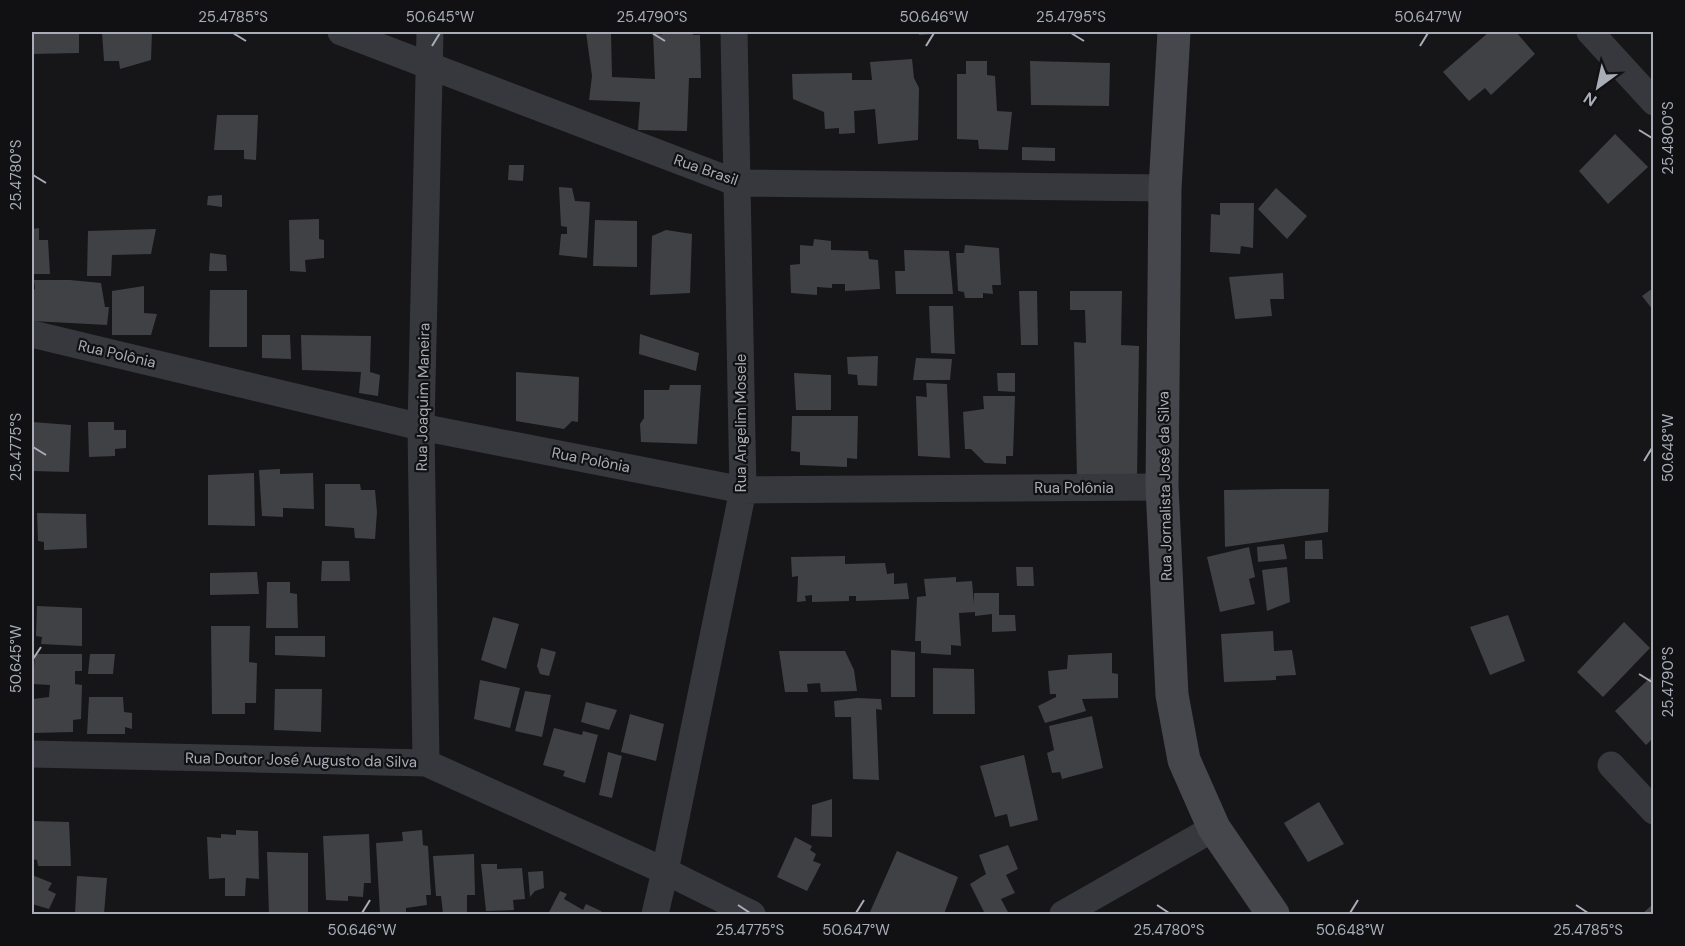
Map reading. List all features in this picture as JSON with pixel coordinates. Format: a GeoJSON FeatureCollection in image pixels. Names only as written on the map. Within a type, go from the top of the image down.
{"type":"FeatureCollection","features":[{"type":"Feature","properties":{"kind":"main road","name":"Rua Jornalista José da Silva"},"geometry":{"type":"LineString","coordinates":[[1174,32],[1165,188],[1162,487],[1172,695],[1184,760],[1214,828],[1273,915]]}},
{"type":"Feature","properties":{"kind":"street","name":"Rua Brasil"},"geometry":{"type":"LineString","coordinates":[[341,32],[737,183],[1165,188]]}},
{"type":"Feature","properties":{"kind":"street","name":"Rua Joaquim Maneira"},"geometry":{"type":"LineString","coordinates":[[426,764],[421,427],[430,32]]}},
{"type":"Feature","properties":{"kind":"street","name":"Rua Angelim Mosele"},"geometry":{"type":"LineString","coordinates":[[655,915],[743,490],[734,32]]}},
{"type":"Feature","properties":{"kind":"street"},"geometry":{"type":"LineString","coordinates":[[1590,32],[1653,102]]}},
{"type":"Feature","properties":{"kind":"street","name":"Rua Polônia"},"geometry":{"type":"LineString","coordinates":[[32,334],[421,427],[743,490],[1162,487]]}},
{"type":"Feature","properties":{"kind":"street","name":"Rua Doutor José Augusto da Silva"},"geometry":{"type":"LineString","coordinates":[[32,754],[426,764],[665,871],[752,915]]}},
{"type":"Feature","properties":{"kind":"street"},"geometry":{"type":"LineString","coordinates":[[1611,765],[1653,811]]}},
{"type":"Feature","properties":{"kind":"street"},"geometry":{"type":"LineString","coordinates":[[1063,915],[1214,828]]}},
{"type":"Feature","properties":{"kind":"building"},"geometry":{"type":"Polygon","coordinates":[[[32,32],[79,32],[79,53],[32,54],[32,32]]]}},
{"type":"Feature","properties":{"kind":"building"},"geometry":{"type":"Polygon","coordinates":[[[102,32],[152,32],[151,60],[120,69],[119,61],[104,61],[102,32]]]}},
{"type":"Feature","properties":{"kind":"building"},"geometry":{"type":"Polygon","coordinates":[[[586,32],[611,32],[612,77],[655,79],[653,33],[662,35],[662,32],[693,32],[693,35],[700,35],[701,78],[689,78],[687,131],[638,130],[640,102],[589,100],[592,76],[586,32]]]}},
{"type":"Feature","properties":{"kind":"building"},"geometry":{"type":"Polygon","coordinates":[[[919,32],[949,32],[949,33],[919,35],[919,32]]]}},
{"type":"Feature","properties":{"kind":"building"},"geometry":{"type":"Polygon","coordinates":[[[1489,32],[1516,32],[1535,54],[1491,95],[1485,88],[1469,101],[1443,72],[1489,32]]]}},
{"type":"Feature","properties":{"kind":"building"},"geometry":{"type":"Polygon","coordinates":[[[912,59],[914,78],[919,88],[918,140],[878,144],[875,109],[854,111],[855,133],[839,134],[839,128],[825,129],[824,112],[793,99],[792,74],[852,73],[852,80],[872,80],[870,62],[912,59]]]}},
{"type":"Feature","properties":{"kind":"building"},"geometry":{"type":"Polygon","coordinates":[[[966,61],[987,61],[987,75],[995,76],[997,111],[1012,112],[1008,150],[979,149],[978,140],[957,139],[957,74],[966,74],[966,61]]]}},
{"type":"Feature","properties":{"kind":"building"},"geometry":{"type":"Polygon","coordinates":[[[1030,61],[1110,63],[1109,106],[1031,105],[1030,61]]]}},
{"type":"Feature","properties":{"kind":"building"},"geometry":{"type":"Polygon","coordinates":[[[217,115],[258,115],[256,160],[244,159],[244,150],[214,150],[217,115]]]}},
{"type":"Feature","properties":{"kind":"building"},"geometry":{"type":"Polygon","coordinates":[[[1615,134],[1648,167],[1608,204],[1579,171],[1615,134]]]}},
{"type":"Feature","properties":{"kind":"building"},"geometry":{"type":"Polygon","coordinates":[[[1022,147],[1055,148],[1055,161],[1022,160],[1022,147]]]}},
{"type":"Feature","properties":{"kind":"building"},"geometry":{"type":"Polygon","coordinates":[[[509,165],[524,165],[523,181],[508,180],[509,165]]]}},
{"type":"Feature","properties":{"kind":"building"},"geometry":{"type":"Polygon","coordinates":[[[559,187],[572,188],[575,201],[590,202],[587,258],[559,255],[561,234],[567,234],[567,227],[561,226],[559,187]]]}},
{"type":"Feature","properties":{"kind":"building"},"geometry":{"type":"Polygon","coordinates":[[[1276,188],[1307,216],[1287,239],[1258,209],[1276,188]]]}},
{"type":"Feature","properties":{"kind":"building"},"geometry":{"type":"Polygon","coordinates":[[[222,195],[222,207],[207,205],[208,196],[222,195]]]}},
{"type":"Feature","properties":{"kind":"building"},"geometry":{"type":"Polygon","coordinates":[[[1220,203],[1254,203],[1253,248],[1241,246],[1240,254],[1210,252],[1211,214],[1220,215],[1220,203]]]}},
{"type":"Feature","properties":{"kind":"building"},"geometry":{"type":"Polygon","coordinates":[[[319,219],[319,239],[324,240],[324,258],[305,260],[306,272],[290,271],[289,220],[319,219]]]}},
{"type":"Feature","properties":{"kind":"building"},"geometry":{"type":"Polygon","coordinates":[[[595,220],[637,221],[637,267],[593,266],[595,220]]]}},
{"type":"Feature","properties":{"kind":"building"},"geometry":{"type":"Polygon","coordinates":[[[39,228],[39,240],[48,240],[50,274],[32,274],[32,229],[39,228]]]}},
{"type":"Feature","properties":{"kind":"building"},"geometry":{"type":"Polygon","coordinates":[[[156,229],[151,254],[112,255],[111,276],[87,276],[88,231],[156,229]]]}},
{"type":"Feature","properties":{"kind":"building"},"geometry":{"type":"Polygon","coordinates":[[[666,230],[692,234],[690,293],[650,295],[652,236],[666,230]]]}},
{"type":"Feature","properties":{"kind":"building"},"geometry":{"type":"Polygon","coordinates":[[[814,239],[831,241],[831,250],[868,251],[869,259],[878,260],[880,289],[845,291],[845,284],[832,284],[832,288],[817,287],[817,295],[791,293],[790,265],[800,264],[800,245],[813,246],[814,239]]]}},
{"type":"Feature","properties":{"kind":"building"},"geometry":{"type":"Polygon","coordinates":[[[965,245],[999,248],[1001,285],[992,285],[993,294],[983,293],[983,298],[965,298],[964,292],[958,291],[956,253],[964,253],[965,245]]]}},
{"type":"Feature","properties":{"kind":"building"},"geometry":{"type":"Polygon","coordinates":[[[904,250],[949,251],[953,294],[896,294],[895,271],[905,271],[904,250]]]}},
{"type":"Feature","properties":{"kind":"building"},"geometry":{"type":"Polygon","coordinates":[[[210,253],[226,255],[227,271],[209,271],[210,253]]]}},
{"type":"Feature","properties":{"kind":"building"},"geometry":{"type":"Polygon","coordinates":[[[1283,273],[1284,299],[1270,299],[1272,316],[1235,319],[1229,277],[1283,273]]]}},
{"type":"Feature","properties":{"kind":"building"},"geometry":{"type":"Polygon","coordinates":[[[34,280],[101,283],[105,307],[109,307],[107,325],[32,321],[34,280]]]}},
{"type":"Feature","properties":{"kind":"building"},"geometry":{"type":"Polygon","coordinates":[[[144,286],[144,313],[157,314],[151,335],[112,335],[112,291],[144,286]]]}},
{"type":"Feature","properties":{"kind":"building"},"geometry":{"type":"Polygon","coordinates":[[[1653,288],[1653,310],[1642,296],[1653,288]]]}},
{"type":"Feature","properties":{"kind":"building"},"geometry":{"type":"Polygon","coordinates":[[[210,290],[247,290],[247,347],[209,347],[210,290]]]}},
{"type":"Feature","properties":{"kind":"building"},"geometry":{"type":"Polygon","coordinates":[[[1019,291],[1037,291],[1038,345],[1021,345],[1019,291]]]}},
{"type":"Feature","properties":{"kind":"building"},"geometry":{"type":"Polygon","coordinates":[[[1070,291],[1122,291],[1121,345],[1139,346],[1137,478],[1077,478],[1074,342],[1086,343],[1085,310],[1070,310],[1070,291]]]}},
{"type":"Feature","properties":{"kind":"building"},"geometry":{"type":"Polygon","coordinates":[[[929,306],[953,306],[955,354],[931,353],[929,306]]]}},
{"type":"Feature","properties":{"kind":"building"},"geometry":{"type":"Polygon","coordinates":[[[640,334],[699,353],[696,371],[639,354],[640,334]]]}},
{"type":"Feature","properties":{"kind":"building"},"geometry":{"type":"Polygon","coordinates":[[[262,335],[290,335],[291,359],[262,358],[262,335]]]}},
{"type":"Feature","properties":{"kind":"building"},"geometry":{"type":"Polygon","coordinates":[[[301,335],[371,336],[370,372],[380,375],[378,396],[359,393],[361,372],[302,370],[301,335]]]}},
{"type":"Feature","properties":{"kind":"building"},"geometry":{"type":"Polygon","coordinates":[[[878,356],[877,386],[858,385],[857,375],[848,374],[847,357],[878,356]]]}},
{"type":"Feature","properties":{"kind":"building"},"geometry":{"type":"Polygon","coordinates":[[[916,358],[952,359],[950,380],[913,380],[916,358]]]}},
{"type":"Feature","properties":{"kind":"building"},"geometry":{"type":"Polygon","coordinates":[[[516,372],[579,377],[578,422],[572,421],[564,429],[516,421],[516,372]]]}},
{"type":"Feature","properties":{"kind":"building"},"geometry":{"type":"Polygon","coordinates":[[[794,373],[831,375],[831,410],[796,410],[794,373]]]}},
{"type":"Feature","properties":{"kind":"building"},"geometry":{"type":"Polygon","coordinates":[[[997,373],[1015,373],[1015,392],[998,391],[997,373]]]}},
{"type":"Feature","properties":{"kind":"building"},"geometry":{"type":"Polygon","coordinates":[[[926,383],[947,384],[950,458],[918,456],[916,396],[927,397],[926,383]]]}},
{"type":"Feature","properties":{"kind":"building"},"geometry":{"type":"Polygon","coordinates":[[[670,385],[701,385],[697,444],[641,442],[640,424],[644,418],[644,390],[669,390],[670,385]]]}},
{"type":"Feature","properties":{"kind":"building"},"geometry":{"type":"Polygon","coordinates":[[[983,396],[1015,396],[1013,456],[1006,456],[1006,464],[985,463],[971,449],[965,449],[963,412],[984,409],[983,396]]]}},
{"type":"Feature","properties":{"kind":"building"},"geometry":{"type":"Polygon","coordinates":[[[792,416],[858,416],[857,459],[847,458],[847,467],[800,465],[800,452],[791,451],[792,416]]]}},
{"type":"Feature","properties":{"kind":"building"},"geometry":{"type":"Polygon","coordinates":[[[32,422],[71,425],[69,472],[32,471],[32,422]]]}},
{"type":"Feature","properties":{"kind":"building"},"geometry":{"type":"Polygon","coordinates":[[[88,422],[114,422],[114,430],[126,430],[126,448],[115,449],[115,456],[89,457],[88,422]]]}},
{"type":"Feature","properties":{"kind":"building"},"geometry":{"type":"Polygon","coordinates":[[[280,469],[280,474],[313,473],[314,509],[283,508],[283,517],[262,516],[259,470],[280,469]]]}},
{"type":"Feature","properties":{"kind":"building"},"geometry":{"type":"Polygon","coordinates":[[[254,473],[255,526],[208,525],[208,475],[254,473]]]}},
{"type":"Feature","properties":{"kind":"building"},"geometry":{"type":"Polygon","coordinates":[[[325,484],[360,484],[361,490],[375,490],[377,512],[375,539],[355,538],[354,528],[325,526],[325,484]]]}},
{"type":"Feature","properties":{"kind":"building"},"geometry":{"type":"Polygon","coordinates":[[[1329,489],[1328,532],[1225,547],[1224,490],[1329,489]]]}},
{"type":"Feature","properties":{"kind":"building"},"geometry":{"type":"Polygon","coordinates":[[[37,513],[86,514],[87,548],[44,550],[44,542],[38,541],[37,513]]]}},
{"type":"Feature","properties":{"kind":"building"},"geometry":{"type":"Polygon","coordinates":[[[1322,540],[1323,559],[1305,559],[1305,541],[1322,540]]]}},
{"type":"Feature","properties":{"kind":"building"},"geometry":{"type":"Polygon","coordinates":[[[1284,544],[1287,559],[1258,562],[1257,547],[1284,544]]]}},
{"type":"Feature","properties":{"kind":"building"},"geometry":{"type":"Polygon","coordinates":[[[1249,547],[1255,577],[1249,579],[1255,604],[1220,612],[1207,557],[1249,547]]]}},
{"type":"Feature","properties":{"kind":"building"},"geometry":{"type":"Polygon","coordinates":[[[845,556],[845,564],[885,563],[887,574],[894,573],[894,584],[907,583],[909,599],[856,601],[856,596],[849,596],[849,601],[812,602],[812,595],[805,596],[806,601],[797,602],[798,576],[792,577],[791,557],[845,556]]]}},
{"type":"Feature","properties":{"kind":"building"},"geometry":{"type":"Polygon","coordinates":[[[322,561],[349,561],[350,581],[321,581],[322,561]]]}},
{"type":"Feature","properties":{"kind":"building"},"geometry":{"type":"Polygon","coordinates":[[[1016,567],[1033,567],[1034,586],[1017,586],[1016,567]]]}},
{"type":"Feature","properties":{"kind":"building"},"geometry":{"type":"Polygon","coordinates":[[[1287,567],[1290,602],[1267,611],[1262,570],[1287,567]]]}},
{"type":"Feature","properties":{"kind":"building"},"geometry":{"type":"Polygon","coordinates":[[[257,572],[259,594],[210,595],[210,573],[257,572]]]}},
{"type":"Feature","properties":{"kind":"building"},"geometry":{"type":"Polygon","coordinates":[[[956,577],[956,582],[972,581],[974,604],[974,593],[999,593],[999,615],[1015,615],[1016,631],[992,632],[992,614],[975,616],[975,612],[959,613],[961,646],[951,645],[951,655],[921,653],[921,641],[915,641],[917,597],[926,596],[924,579],[956,577]]]}},
{"type":"Feature","properties":{"kind":"building"},"geometry":{"type":"Polygon","coordinates":[[[267,582],[290,582],[290,593],[297,594],[298,628],[266,628],[267,582]]]}},
{"type":"Feature","properties":{"kind":"building"},"geometry":{"type":"Polygon","coordinates":[[[37,606],[82,608],[82,646],[41,644],[42,637],[36,636],[37,606]]]}},
{"type":"Feature","properties":{"kind":"building"},"geometry":{"type":"Polygon","coordinates":[[[1508,615],[1525,661],[1490,675],[1470,627],[1508,615]]]}},
{"type":"Feature","properties":{"kind":"building"},"geometry":{"type":"Polygon","coordinates":[[[493,617],[519,624],[506,669],[481,660],[493,617]]]}},
{"type":"Feature","properties":{"kind":"building"},"geometry":{"type":"Polygon","coordinates":[[[1624,622],[1650,648],[1603,697],[1577,672],[1624,622]]]}},
{"type":"Feature","properties":{"kind":"building"},"geometry":{"type":"Polygon","coordinates":[[[211,626],[250,626],[249,662],[257,663],[256,703],[245,703],[245,714],[212,714],[211,626]]]}},
{"type":"Feature","properties":{"kind":"building"},"geometry":{"type":"Polygon","coordinates":[[[1273,631],[1274,651],[1292,650],[1296,675],[1276,676],[1276,680],[1224,682],[1221,634],[1273,631]]]}},
{"type":"Feature","properties":{"kind":"building"},"geometry":{"type":"Polygon","coordinates":[[[275,636],[325,636],[325,657],[275,655],[275,636]]]}},
{"type":"Feature","properties":{"kind":"building"},"geometry":{"type":"Polygon","coordinates":[[[541,648],[556,652],[549,676],[540,674],[537,666],[541,648]]]}},
{"type":"Feature","properties":{"kind":"building"},"geometry":{"type":"Polygon","coordinates":[[[891,650],[915,652],[915,697],[891,697],[891,650]]]}},
{"type":"Feature","properties":{"kind":"building"},"geometry":{"type":"Polygon","coordinates":[[[779,651],[845,651],[854,670],[857,691],[821,692],[820,683],[807,684],[808,692],[785,692],[779,651]]]}},
{"type":"Feature","properties":{"kind":"building"},"geometry":{"type":"Polygon","coordinates":[[[1112,653],[1112,673],[1118,674],[1118,698],[1082,699],[1086,711],[1045,723],[1038,706],[1056,697],[1056,694],[1050,694],[1048,671],[1067,669],[1068,655],[1112,653]]]}},
{"type":"Feature","properties":{"kind":"building"},"geometry":{"type":"Polygon","coordinates":[[[35,654],[82,654],[82,671],[75,671],[75,684],[82,685],[81,719],[73,720],[73,732],[32,733],[33,699],[49,697],[50,685],[32,684],[35,654]]]}},
{"type":"Feature","properties":{"kind":"building"},"geometry":{"type":"Polygon","coordinates":[[[90,654],[115,654],[113,674],[88,674],[90,654]]]}},
{"type":"Feature","properties":{"kind":"building"},"geometry":{"type":"Polygon","coordinates":[[[933,668],[974,669],[975,714],[933,714],[933,668]]]}},
{"type":"Feature","properties":{"kind":"building"},"geometry":{"type":"Polygon","coordinates":[[[1653,675],[1653,738],[1646,745],[1615,711],[1653,675]]]}},
{"type":"Feature","properties":{"kind":"building"},"geometry":{"type":"Polygon","coordinates":[[[480,680],[520,688],[510,728],[474,719],[480,680]]]}},
{"type":"Feature","properties":{"kind":"building"},"geometry":{"type":"Polygon","coordinates":[[[275,689],[322,689],[321,732],[274,730],[275,689]]]}},
{"type":"Feature","properties":{"kind":"building"},"geometry":{"type":"Polygon","coordinates":[[[525,691],[551,695],[542,737],[515,731],[525,691]]]}},
{"type":"Feature","properties":{"kind":"building"},"geometry":{"type":"Polygon","coordinates":[[[89,697],[123,697],[124,712],[132,713],[132,729],[125,727],[125,734],[87,734],[89,697]]]}},
{"type":"Feature","properties":{"kind":"building"},"geometry":{"type":"Polygon","coordinates":[[[857,698],[881,699],[882,710],[876,709],[879,780],[853,779],[851,717],[835,717],[834,701],[857,698]]]}},
{"type":"Feature","properties":{"kind":"building"},"geometry":{"type":"Polygon","coordinates":[[[586,702],[617,710],[609,730],[581,722],[586,702]]]}},
{"type":"Feature","properties":{"kind":"building"},"geometry":{"type":"Polygon","coordinates":[[[630,714],[664,724],[656,761],[621,752],[630,714]]]}},
{"type":"Feature","properties":{"kind":"building"},"geometry":{"type":"Polygon","coordinates":[[[1092,716],[1103,768],[1062,779],[1060,772],[1052,773],[1047,753],[1054,750],[1049,726],[1092,716]]]}},
{"type":"Feature","properties":{"kind":"building"},"geometry":{"type":"Polygon","coordinates":[[[554,728],[582,735],[583,731],[598,735],[585,783],[563,776],[565,771],[543,765],[554,728]]]}},
{"type":"Feature","properties":{"kind":"building"},"geometry":{"type":"Polygon","coordinates":[[[608,752],[622,756],[612,798],[599,795],[608,752]]]}},
{"type":"Feature","properties":{"kind":"building"},"geometry":{"type":"Polygon","coordinates":[[[1024,755],[1038,820],[1010,827],[1007,814],[995,817],[980,766],[1024,755]]]}},
{"type":"Feature","properties":{"kind":"building"},"geometry":{"type":"Polygon","coordinates":[[[832,799],[832,837],[811,836],[812,805],[832,799]]]}},
{"type":"Feature","properties":{"kind":"building"},"geometry":{"type":"Polygon","coordinates":[[[1319,802],[1344,844],[1308,862],[1284,823],[1319,802]]]}},
{"type":"Feature","properties":{"kind":"building"},"geometry":{"type":"Polygon","coordinates":[[[32,821],[69,822],[71,866],[38,866],[37,860],[32,859],[32,821]]]}},
{"type":"Feature","properties":{"kind":"building"},"geometry":{"type":"Polygon","coordinates":[[[236,830],[258,831],[259,879],[246,878],[245,896],[225,896],[225,878],[209,879],[207,837],[221,838],[221,834],[236,835],[236,830]]]}},
{"type":"Feature","properties":{"kind":"building"},"geometry":{"type":"Polygon","coordinates":[[[422,830],[423,845],[428,846],[431,895],[426,895],[427,905],[406,908],[406,914],[380,914],[376,843],[403,841],[402,832],[422,830]]]}},
{"type":"Feature","properties":{"kind":"building"},"geometry":{"type":"Polygon","coordinates":[[[369,834],[371,883],[364,883],[363,897],[348,896],[348,901],[326,900],[323,836],[369,834]]]}},
{"type":"Feature","properties":{"kind":"building"},"geometry":{"type":"Polygon","coordinates":[[[795,837],[812,846],[810,850],[816,854],[813,861],[821,864],[807,891],[777,877],[795,837]]]}},
{"type":"Feature","properties":{"kind":"building"},"geometry":{"type":"Polygon","coordinates":[[[1008,845],[1018,869],[1006,875],[1015,893],[1001,899],[1009,914],[985,914],[970,884],[986,874],[979,855],[1008,845]]]}},
{"type":"Feature","properties":{"kind":"building"},"geometry":{"type":"Polygon","coordinates":[[[897,851],[958,877],[944,914],[875,914],[870,912],[897,851]]]}},
{"type":"Feature","properties":{"kind":"building"},"geometry":{"type":"Polygon","coordinates":[[[267,852],[308,853],[308,914],[269,914],[267,852]]]}},
{"type":"Feature","properties":{"kind":"building"},"geometry":{"type":"Polygon","coordinates":[[[474,854],[475,895],[467,895],[467,914],[443,914],[441,896],[436,896],[433,856],[474,854]]]}},
{"type":"Feature","properties":{"kind":"building"},"geometry":{"type":"Polygon","coordinates":[[[481,864],[497,864],[497,869],[522,868],[525,899],[513,900],[514,910],[486,911],[481,864]]]}},
{"type":"Feature","properties":{"kind":"building"},"geometry":{"type":"Polygon","coordinates":[[[543,871],[544,888],[535,891],[530,897],[528,872],[543,871]]]}},
{"type":"Feature","properties":{"kind":"building"},"geometry":{"type":"Polygon","coordinates":[[[32,875],[52,883],[48,890],[56,894],[49,909],[32,904],[32,875]]]}},
{"type":"Feature","properties":{"kind":"building"},"geometry":{"type":"Polygon","coordinates":[[[77,876],[107,878],[104,914],[75,914],[77,876]]]}},
{"type":"Feature","properties":{"kind":"building"},"geometry":{"type":"Polygon","coordinates":[[[560,891],[567,894],[564,899],[583,910],[586,904],[603,914],[548,914],[560,891]]]}},
{"type":"Feature","properties":{"kind":"building"},"geometry":{"type":"Polygon","coordinates":[[[1653,904],[1653,914],[1642,914],[1653,904]]]}}]}
